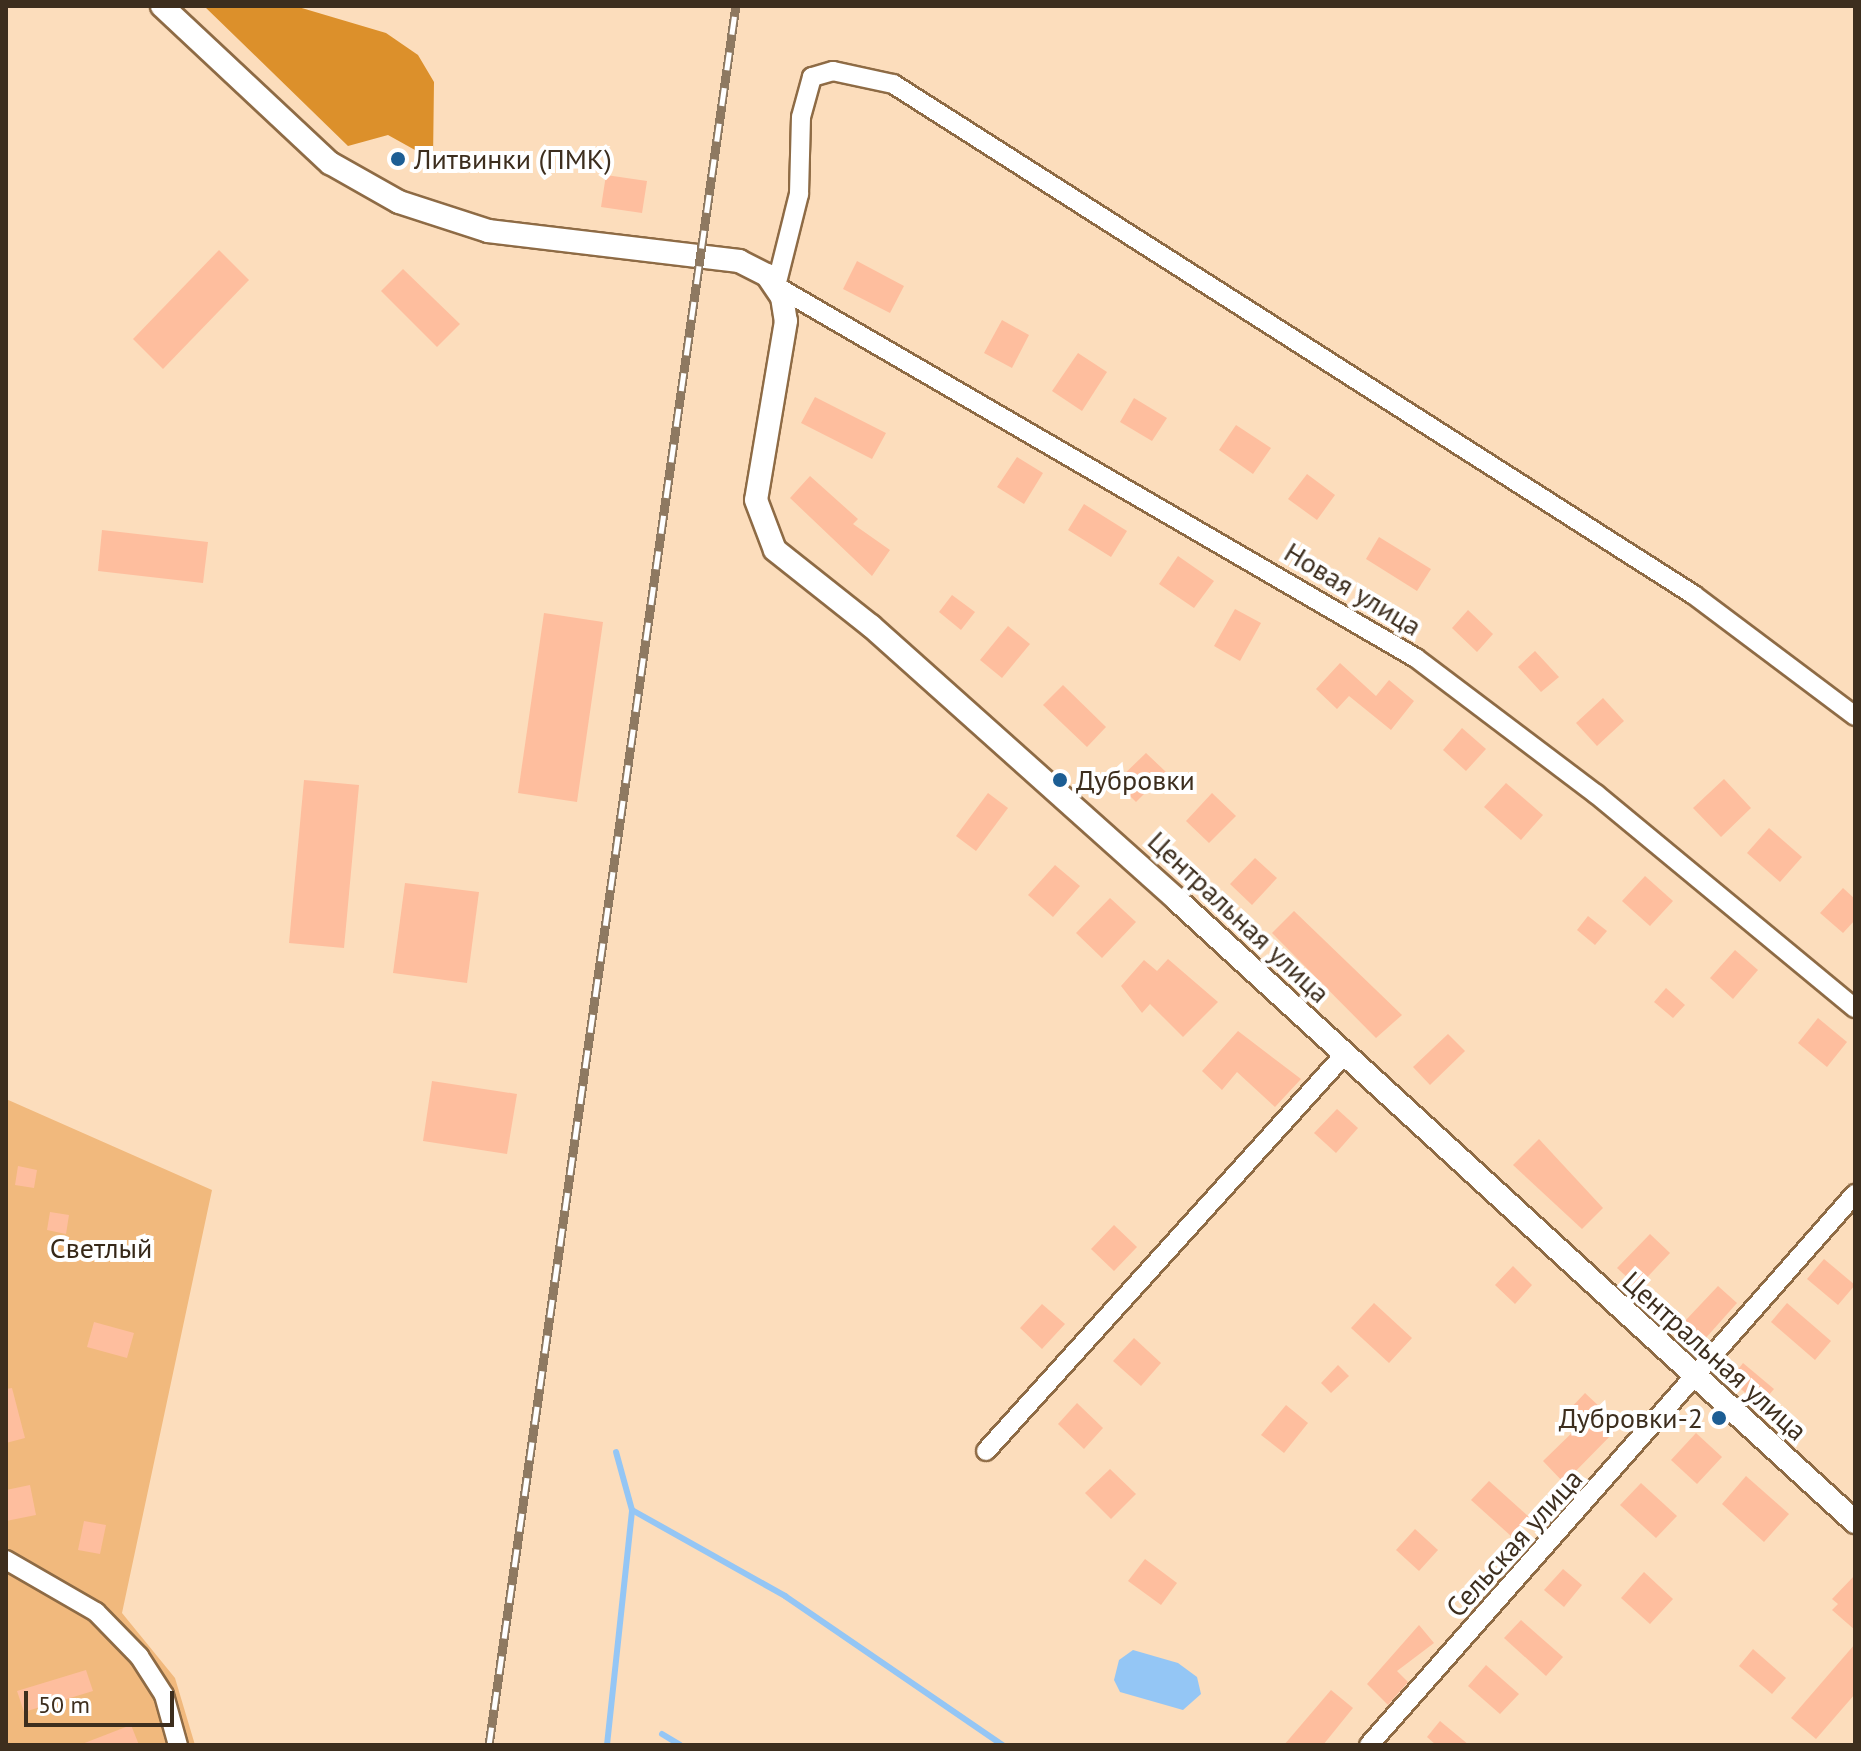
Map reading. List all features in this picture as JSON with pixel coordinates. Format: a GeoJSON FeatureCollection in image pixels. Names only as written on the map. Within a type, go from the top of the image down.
{"type":"FeatureCollection","features":[{"type":"Feature","properties":{"kind":"street"},"geometry":{"type":"LineString","coordinates":[[162,6],[330,163],[399,202],[488,231],[743,262],[776,286],[799,194],[801,117],[812,77],[833,71],[893,84],[1694,595],[1855,716]]}},
{"type":"Feature","properties":{"kind":"street","name":"Новая улица"},"geometry":{"type":"LineString","coordinates":[[776,286],[1416,658],[1596,794],[1855,1008]]}},
{"type":"Feature","properties":{"kind":"street","name":"Центральная улица"},"geometry":{"type":"LineString","coordinates":[[776,286],[786,321],[756,500],[771,545],[1083,815],[1696,1381],[1855,1522]]}},
{"type":"Feature","properties":{"kind":"street"},"geometry":{"type":"LineString","coordinates":[[986,1451],[1343,1056]]}},
{"type":"Feature","properties":{"kind":"street","name":"Сельская улица"},"geometry":{"type":"LineString","coordinates":[[1369,1745],[1696,1381],[1855,1194]]}},
{"type":"Feature","properties":{"kind":"street"},"geometry":{"type":"LineString","coordinates":[[6,1560],[96,1612],[139,1656],[164,1695],[178,1745]]}},
{"type":"Feature","properties":{"kind":"green space","name":"Светлый"},"geometry":{"type":"Polygon","coordinates":[[[6,1099],[212,1190],[122,1613],[175,1678],[195,1745],[6,1745],[6,1099]]]}},
{"type":"Feature","properties":{"kind":"shaded area"},"geometry":{"type":"Polygon","coordinates":[[[204,6],[295,6],[386,33],[418,55],[434,82],[433,160],[388,135],[348,146],[204,6]]]}},
{"type":"Feature","properties":{"kind":"water"},"geometry":{"type":"Polygon","coordinates":[[[1133,1650],[1178,1663],[1197,1677],[1201,1694],[1183,1710],[1120,1692],[1114,1680],[1119,1660],[1133,1650]]]}},
{"type":"Feature","properties":{"kind":"building"},"geometry":{"type":"Polygon","coordinates":[[[606,175],[647,181],[642,213],[601,207],[606,175]]]}},
{"type":"Feature","properties":{"kind":"building"},"geometry":{"type":"Polygon","coordinates":[[[219,250],[249,280],[163,369],[133,339],[219,250]]]}},
{"type":"Feature","properties":{"kind":"building"},"geometry":{"type":"Polygon","coordinates":[[[857,261],[904,286],[890,313],[843,289],[857,261]]]}},
{"type":"Feature","properties":{"kind":"building"},"geometry":{"type":"Polygon","coordinates":[[[403,269],[460,324],[437,347],[381,291],[403,269]]]}},
{"type":"Feature","properties":{"kind":"building"},"geometry":{"type":"Polygon","coordinates":[[[1002,320],[1029,335],[1012,368],[984,353],[1002,320]]]}},
{"type":"Feature","properties":{"kind":"building"},"geometry":{"type":"Polygon","coordinates":[[[1078,353],[1107,372],[1082,411],[1052,391],[1078,353]]]}},
{"type":"Feature","properties":{"kind":"building"},"geometry":{"type":"Polygon","coordinates":[[[815,397],[886,433],[872,459],[801,423],[815,397]]]}},
{"type":"Feature","properties":{"kind":"building"},"geometry":{"type":"Polygon","coordinates":[[[1134,398],[1167,418],[1152,441],[1120,422],[1134,398]]]}},
{"type":"Feature","properties":{"kind":"building"},"geometry":{"type":"Polygon","coordinates":[[[1236,425],[1271,448],[1253,474],[1219,450],[1236,425]]]}},
{"type":"Feature","properties":{"kind":"building"},"geometry":{"type":"Polygon","coordinates":[[[1017,457],[1043,473],[1024,504],[997,487],[1017,457]]]}},
{"type":"Feature","properties":{"kind":"building"},"geometry":{"type":"Polygon","coordinates":[[[1307,474],[1335,495],[1317,520],[1288,499],[1307,474]]]}},
{"type":"Feature","properties":{"kind":"building"},"geometry":{"type":"Polygon","coordinates":[[[810,476],[858,519],[853,524],[890,550],[872,576],[790,498],[810,476]]]}},
{"type":"Feature","properties":{"kind":"building"},"geometry":{"type":"Polygon","coordinates":[[[1084,504],[1127,531],[1111,557],[1068,530],[1084,504]]]}},
{"type":"Feature","properties":{"kind":"building"},"geometry":{"type":"Polygon","coordinates":[[[102,530],[208,542],[203,583],[98,571],[102,530]]]}},
{"type":"Feature","properties":{"kind":"building"},"geometry":{"type":"Polygon","coordinates":[[[1379,537],[1431,569],[1417,591],[1366,559],[1379,537]]]}},
{"type":"Feature","properties":{"kind":"building"},"geometry":{"type":"Polygon","coordinates":[[[1178,556],[1214,581],[1194,608],[1159,584],[1178,556]]]}},
{"type":"Feature","properties":{"kind":"building"},"geometry":{"type":"Polygon","coordinates":[[[952,595],[975,612],[961,630],[939,612],[952,595]]]}},
{"type":"Feature","properties":{"kind":"building"},"geometry":{"type":"Polygon","coordinates":[[[1235,609],[1261,623],[1240,661],[1214,646],[1235,609]]]}},
{"type":"Feature","properties":{"kind":"building"},"geometry":{"type":"Polygon","coordinates":[[[1468,610],[1493,634],[1477,652],[1452,628],[1468,610]]]}},
{"type":"Feature","properties":{"kind":"building"},"geometry":{"type":"Polygon","coordinates":[[[544,613],[603,622],[577,802],[518,793],[544,613]]]}},
{"type":"Feature","properties":{"kind":"building"},"geometry":{"type":"Polygon","coordinates":[[[1008,626],[1030,644],[1002,678],[980,660],[1008,626]]]}},
{"type":"Feature","properties":{"kind":"building"},"geometry":{"type":"Polygon","coordinates":[[[1535,651],[1559,677],[1541,692],[1518,667],[1535,651]]]}},
{"type":"Feature","properties":{"kind":"building"},"geometry":{"type":"Polygon","coordinates":[[[1340,663],[1376,696],[1389,680],[1414,701],[1391,730],[1349,696],[1337,709],[1316,689],[1340,663]]]}},
{"type":"Feature","properties":{"kind":"building"},"geometry":{"type":"Polygon","coordinates":[[[1063,685],[1106,727],[1087,747],[1043,705],[1063,685]]]}},
{"type":"Feature","properties":{"kind":"building"},"geometry":{"type":"Polygon","coordinates":[[[1603,698],[1624,721],[1597,746],[1576,723],[1603,698]]]}},
{"type":"Feature","properties":{"kind":"building"},"geometry":{"type":"Polygon","coordinates":[[[1462,728],[1486,749],[1466,771],[1443,750],[1462,728]]]}},
{"type":"Feature","properties":{"kind":"building"},"geometry":{"type":"Polygon","coordinates":[[[1146,753],[1166,772],[1136,802],[1116,782],[1146,753]]]}},
{"type":"Feature","properties":{"kind":"building"},"geometry":{"type":"Polygon","coordinates":[[[1724,779],[1751,808],[1721,837],[1693,808],[1724,779]]]}},
{"type":"Feature","properties":{"kind":"building"},"geometry":{"type":"Polygon","coordinates":[[[304,780],[359,785],[344,948],[289,943],[304,780]]]}},
{"type":"Feature","properties":{"kind":"building"},"geometry":{"type":"Polygon","coordinates":[[[1506,783],[1543,815],[1521,840],[1484,807],[1506,783]]]}},
{"type":"Feature","properties":{"kind":"building"},"geometry":{"type":"Polygon","coordinates":[[[988,793],[1008,808],[976,851],[956,836],[988,793]]]}},
{"type":"Feature","properties":{"kind":"building"},"geometry":{"type":"Polygon","coordinates":[[[1212,793],[1236,816],[1209,843],[1186,821],[1212,793]]]}},
{"type":"Feature","properties":{"kind":"building"},"geometry":{"type":"Polygon","coordinates":[[[1769,828],[1802,857],[1780,882],[1747,853],[1769,828]]]}},
{"type":"Feature","properties":{"kind":"building"},"geometry":{"type":"Polygon","coordinates":[[[1255,858],[1277,878],[1252,905],[1230,884],[1255,858]]]}},
{"type":"Feature","properties":{"kind":"building"},"geometry":{"type":"Polygon","coordinates":[[[1055,865],[1080,886],[1053,917],[1028,895],[1055,865]]]}},
{"type":"Feature","properties":{"kind":"building"},"geometry":{"type":"Polygon","coordinates":[[[1645,876],[1673,901],[1650,926],[1622,901],[1645,876]]]}},
{"type":"Feature","properties":{"kind":"building"},"geometry":{"type":"Polygon","coordinates":[[[405,883],[479,892],[467,983],[393,973],[405,883]]]}},
{"type":"Feature","properties":{"kind":"building"},"geometry":{"type":"Polygon","coordinates":[[[1843,888],[1855,899],[1855,920],[1843,933],[1820,913],[1843,888]]]}},
{"type":"Feature","properties":{"kind":"building"},"geometry":{"type":"Polygon","coordinates":[[[1110,898],[1136,922],[1102,958],[1076,933],[1110,898]]]}},
{"type":"Feature","properties":{"kind":"building"},"geometry":{"type":"Polygon","coordinates":[[[1294,911],[1402,1015],[1376,1038],[1272,933],[1294,911]]]}},
{"type":"Feature","properties":{"kind":"building"},"geometry":{"type":"Polygon","coordinates":[[[1588,916],[1607,931],[1595,945],[1577,930],[1588,916]]]}},
{"type":"Feature","properties":{"kind":"building"},"geometry":{"type":"Polygon","coordinates":[[[1735,950],[1758,970],[1733,999],[1710,978],[1735,950]]]}},
{"type":"Feature","properties":{"kind":"building"},"geometry":{"type":"Polygon","coordinates":[[[1168,959],[1218,1002],[1183,1037],[1150,1004],[1142,1013],[1121,986],[1144,960],[1157,971],[1168,959]]]}},
{"type":"Feature","properties":{"kind":"building"},"geometry":{"type":"Polygon","coordinates":[[[1666,988],[1685,1005],[1673,1018],[1654,1002],[1666,988]]]}},
{"type":"Feature","properties":{"kind":"building"},"geometry":{"type":"Polygon","coordinates":[[[1818,1018],[1847,1042],[1827,1067],[1798,1043],[1818,1018]]]}},
{"type":"Feature","properties":{"kind":"building"},"geometry":{"type":"Polygon","coordinates":[[[1238,1031],[1301,1079],[1275,1107],[1237,1072],[1222,1090],[1202,1071],[1238,1031]]]}},
{"type":"Feature","properties":{"kind":"building"},"geometry":{"type":"Polygon","coordinates":[[[1448,1034],[1465,1051],[1430,1085],[1413,1067],[1448,1034]]]}},
{"type":"Feature","properties":{"kind":"building"},"geometry":{"type":"Polygon","coordinates":[[[432,1081],[517,1094],[507,1154],[423,1141],[432,1081]]]}},
{"type":"Feature","properties":{"kind":"building"},"geometry":{"type":"Polygon","coordinates":[[[1337,1109],[1358,1128],[1336,1153],[1314,1133],[1337,1109]]]}},
{"type":"Feature","properties":{"kind":"building"},"geometry":{"type":"Polygon","coordinates":[[[1539,1139],[1603,1208],[1582,1229],[1513,1165],[1539,1139]]]}},
{"type":"Feature","properties":{"kind":"building"},"geometry":{"type":"Polygon","coordinates":[[[18,1166],[37,1170],[34,1188],[15,1185],[18,1166]]]}},
{"type":"Feature","properties":{"kind":"building"},"geometry":{"type":"Polygon","coordinates":[[[50,1212],[69,1215],[66,1234],[47,1230],[50,1212]]]}},
{"type":"Feature","properties":{"kind":"building"},"geometry":{"type":"Polygon","coordinates":[[[1114,1225],[1137,1247],[1114,1271],[1091,1249],[1114,1225]]]}},
{"type":"Feature","properties":{"kind":"building"},"geometry":{"type":"Polygon","coordinates":[[[1650,1234],[1670,1253],[1638,1287],[1617,1268],[1650,1234]]]}},
{"type":"Feature","properties":{"kind":"building"},"geometry":{"type":"Polygon","coordinates":[[[1824,1259],[1855,1285],[1838,1305],[1807,1279],[1824,1259]]]}},
{"type":"Feature","properties":{"kind":"building"},"geometry":{"type":"Polygon","coordinates":[[[1513,1266],[1532,1285],[1515,1304],[1495,1285],[1513,1266]]]}},
{"type":"Feature","properties":{"kind":"building"},"geometry":{"type":"Polygon","coordinates":[[[1718,1286],[1737,1303],[1704,1340],[1684,1322],[1718,1286]]]}},
{"type":"Feature","properties":{"kind":"building"},"geometry":{"type":"Polygon","coordinates":[[[1374,1303],[1412,1338],[1389,1363],[1351,1328],[1374,1303]]]}},
{"type":"Feature","properties":{"kind":"building"},"geometry":{"type":"Polygon","coordinates":[[[1787,1303],[1831,1341],[1815,1360],[1771,1322],[1787,1303]]]}},
{"type":"Feature","properties":{"kind":"building"},"geometry":{"type":"Polygon","coordinates":[[[1042,1304],[1065,1324],[1042,1349],[1020,1328],[1042,1304]]]}},
{"type":"Feature","properties":{"kind":"building"},"geometry":{"type":"Polygon","coordinates":[[[94,1322],[134,1333],[127,1358],[87,1347],[94,1322]]]}},
{"type":"Feature","properties":{"kind":"building"},"geometry":{"type":"Polygon","coordinates":[[[1134,1338],[1161,1363],[1141,1386],[1113,1361],[1134,1338]]]}},
{"type":"Feature","properties":{"kind":"building"},"geometry":{"type":"Polygon","coordinates":[[[1743,1363],[1774,1389],[1760,1405],[1730,1380],[1743,1363]]]}},
{"type":"Feature","properties":{"kind":"building"},"geometry":{"type":"Polygon","coordinates":[[[1338,1365],[1349,1376],[1331,1393],[1321,1383],[1338,1365]]]}},
{"type":"Feature","properties":{"kind":"building"},"geometry":{"type":"Polygon","coordinates":[[[12,1388],[25,1438],[6,1443],[6,1389],[12,1388]]]}},
{"type":"Feature","properties":{"kind":"building"},"geometry":{"type":"Polygon","coordinates":[[[1585,1393],[1620,1426],[1564,1483],[1543,1461],[1581,1424],[1568,1411],[1585,1393]]]}},
{"type":"Feature","properties":{"kind":"building"},"geometry":{"type":"Polygon","coordinates":[[[1077,1403],[1103,1428],[1084,1449],[1058,1424],[1077,1403]]]}},
{"type":"Feature","properties":{"kind":"building"},"geometry":{"type":"Polygon","coordinates":[[[1286,1405],[1308,1423],[1284,1453],[1261,1435],[1286,1405]]]}},
{"type":"Feature","properties":{"kind":"building"},"geometry":{"type":"Polygon","coordinates":[[[1696,1433],[1722,1457],[1697,1484],[1671,1460],[1696,1433]]]}},
{"type":"Feature","properties":{"kind":"building"},"geometry":{"type":"Polygon","coordinates":[[[1110,1469],[1136,1494],[1111,1519],[1085,1493],[1110,1469]]]}},
{"type":"Feature","properties":{"kind":"building"},"geometry":{"type":"Polygon","coordinates":[[[1746,1476],[1789,1514],[1764,1542],[1722,1504],[1746,1476]]]}},
{"type":"Feature","properties":{"kind":"building"},"geometry":{"type":"Polygon","coordinates":[[[1489,1481],[1529,1517],[1511,1536],[1471,1500],[1489,1481]]]}},
{"type":"Feature","properties":{"kind":"building"},"geometry":{"type":"Polygon","coordinates":[[[1641,1483],[1677,1516],[1656,1538],[1620,1505],[1641,1483]]]}},
{"type":"Feature","properties":{"kind":"building"},"geometry":{"type":"Polygon","coordinates":[[[30,1485],[36,1515],[6,1521],[6,1490],[30,1485]]]}},
{"type":"Feature","properties":{"kind":"building"},"geometry":{"type":"Polygon","coordinates":[[[84,1521],[106,1525],[100,1554],[78,1550],[84,1521]]]}},
{"type":"Feature","properties":{"kind":"building"},"geometry":{"type":"Polygon","coordinates":[[[1415,1529],[1438,1550],[1419,1571],[1396,1550],[1415,1529]]]}},
{"type":"Feature","properties":{"kind":"building"},"geometry":{"type":"Polygon","coordinates":[[[1145,1559],[1177,1583],[1161,1605],[1128,1581],[1145,1559]]]}},
{"type":"Feature","properties":{"kind":"building"},"geometry":{"type":"Polygon","coordinates":[[[1563,1569],[1582,1585],[1564,1607],[1544,1590],[1563,1569]]]}},
{"type":"Feature","properties":{"kind":"building"},"geometry":{"type":"Polygon","coordinates":[[[1644,1572],[1673,1599],[1650,1624],[1621,1598],[1644,1572]]]}},
{"type":"Feature","properties":{"kind":"building"},"geometry":{"type":"Polygon","coordinates":[[[1855,1575],[1855,1630],[1832,1610],[1838,1604],[1832,1599],[1855,1575]]]}},
{"type":"Feature","properties":{"kind":"building"},"geometry":{"type":"Polygon","coordinates":[[[1521,1620],[1563,1657],[1546,1676],[1504,1638],[1521,1620]]]}},
{"type":"Feature","properties":{"kind":"building"},"geometry":{"type":"Polygon","coordinates":[[[1419,1625],[1434,1643],[1397,1671],[1408,1682],[1388,1705],[1367,1684],[1419,1625]]]}},
{"type":"Feature","properties":{"kind":"building"},"geometry":{"type":"Polygon","coordinates":[[[1855,1644],[1855,1694],[1816,1739],[1791,1718],[1855,1644]]]}},
{"type":"Feature","properties":{"kind":"building"},"geometry":{"type":"Polygon","coordinates":[[[1753,1649],[1786,1678],[1772,1694],[1739,1666],[1753,1649]]]}},
{"type":"Feature","properties":{"kind":"building"},"geometry":{"type":"Polygon","coordinates":[[[1486,1665],[1519,1694],[1500,1714],[1468,1686],[1486,1665]]]}},
{"type":"Feature","properties":{"kind":"building"},"geometry":{"type":"Polygon","coordinates":[[[86,1670],[93,1691],[24,1712],[17,1691],[86,1670]]]}},
{"type":"Feature","properties":{"kind":"building"},"geometry":{"type":"Polygon","coordinates":[[[1331,1690],[1353,1708],[1323,1745],[1284,1745],[1331,1690]]]}},
{"type":"Feature","properties":{"kind":"building"},"geometry":{"type":"Polygon","coordinates":[[[1440,1721],[1469,1745],[1436,1745],[1427,1737],[1440,1721]]]}},
{"type":"Feature","properties":{"kind":"building"},"geometry":{"type":"Polygon","coordinates":[[[131,1725],[139,1745],[82,1745],[82,1744],[131,1725]]]}},
{"type":"Feature","properties":{"kind":"waterway"},"geometry":{"type":"LineString","coordinates":[[607,1745],[632,1510],[616,1452]]}},
{"type":"Feature","properties":{"kind":"waterway"},"geometry":{"type":"LineString","coordinates":[[632,1510],[785,1596],[1003,1745]]}},
{"type":"Feature","properties":{"kind":"waterway"},"geometry":{"type":"LineString","coordinates":[[662,1734],[680,1745]]}},
{"type":"Feature","properties":{"kind":"railway"},"geometry":{"type":"LineString","coordinates":[[489,1745],[736,6]]}},
{"type":"Feature","properties":{"kind":"place","name":"Литвинки (ПМК)"},"geometry":{"type":"Point","coordinates":[398,159]}},
{"type":"Feature","properties":{"kind":"place","name":"Дубровки"},"geometry":{"type":"Point","coordinates":[1060,780]}},
{"type":"Feature","properties":{"kind":"place","name":"Дубровки-2"},"geometry":{"type":"Point","coordinates":[1719,1418]}}]}
